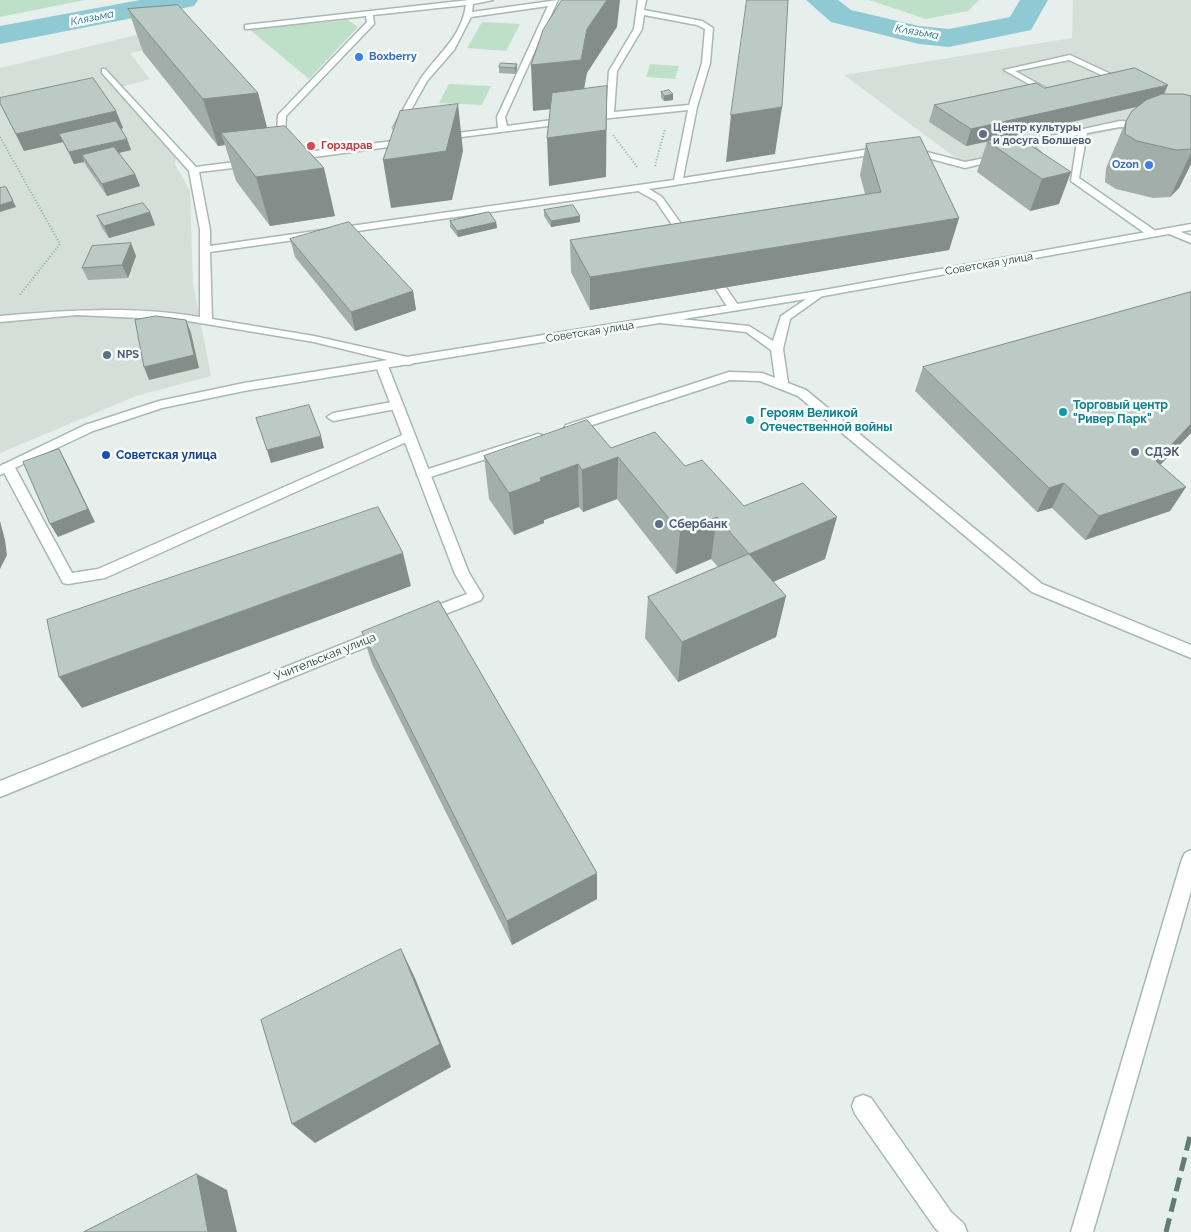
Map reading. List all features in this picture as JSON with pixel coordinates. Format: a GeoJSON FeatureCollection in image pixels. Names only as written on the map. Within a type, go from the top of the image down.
{"type":"FeatureCollection","features":[{"type":"Feature","properties":{"kind":"main road"},"geometry":{"type":"LineString","coordinates":[[248,27],[489,0]]}},
{"type":"Feature","properties":{"kind":"main road"},"geometry":{"type":"LineString","coordinates":[[610,115],[613,71],[638,29],[642,0]]}},
{"type":"Feature","properties":{"kind":"main road"},"geometry":{"type":"LineString","coordinates":[[468,15],[553,1]]}},
{"type":"Feature","properties":{"kind":"main road"},"geometry":{"type":"LineString","coordinates":[[503,130],[501,117],[553,1]]}},
{"type":"Feature","properties":{"kind":"main road"},"geometry":{"type":"LineString","coordinates":[[397,143],[394,132],[424,80],[450,50],[468,15],[470,2]]}},
{"type":"Feature","properties":{"kind":"main road"},"geometry":{"type":"LineString","coordinates":[[641,12],[698,23],[709,28],[706,63],[693,107],[678,181]]}},
{"type":"Feature","properties":{"kind":"main road"},"geometry":{"type":"LineString","coordinates":[[369,14],[370,22],[282,115],[281,134],[287,158],[416,141]]}},
{"type":"Feature","properties":{"kind":"main road"},"geometry":{"type":"LineString","coordinates":[[1060,92],[1051,94],[1008,70],[1070,57],[1118,80],[1133,83]]}},
{"type":"Feature","properties":{"kind":"main road"},"geometry":{"type":"LineString","coordinates":[[105,71],[194,170],[205,230],[206,321]]}},
{"type":"Feature","properties":{"kind":"main road"},"geometry":{"type":"LineString","coordinates":[[1108,82],[1118,80]]}},
{"type":"Feature","properties":{"kind":"main road"},"geometry":{"type":"LineString","coordinates":[[436,138],[600,116],[693,107]]}},
{"type":"Feature","properties":{"kind":"main road"},"geometry":{"type":"LineString","coordinates":[[205,250],[640,188],[895,149],[964,165],[1083,131],[1128,123],[1156,128]]}},
{"type":"Feature","properties":{"kind":"main road"},"geometry":{"type":"LineString","coordinates":[[1083,131],[1070,176],[1153,234]]}},
{"type":"Feature","properties":{"kind":"main road"},"geometry":{"type":"LineString","coordinates":[[981,152],[998,148]]}},
{"type":"Feature","properties":{"kind":"main road"},"geometry":{"type":"LineString","coordinates":[[1016,150],[1038,154]]}},
{"type":"Feature","properties":{"kind":"main road"},"geometry":{"type":"LineString","coordinates":[[194,170],[262,161]]}},
{"type":"Feature","properties":{"kind":"main road"},"geometry":{"type":"LineString","coordinates":[[640,188],[660,199],[691,245]]}},
{"type":"Feature","properties":{"kind":"main road","name":"Советская улица"},"geometry":{"type":"LineString","coordinates":[[4,469],[89,428],[159,404],[244,387],[408,362],[818,294],[1191,227]]}},
{"type":"Feature","properties":{"kind":"main road"},"geometry":{"type":"LineString","coordinates":[[1171,231],[1191,240]]}},
{"type":"Feature","properties":{"kind":"main road"},"geometry":{"type":"LineString","coordinates":[[706,267],[734,308]]}},
{"type":"Feature","properties":{"kind":"main road"},"geometry":{"type":"LineString","coordinates":[[782,383],[777,349],[785,318],[818,294]]}},
{"type":"Feature","properties":{"kind":"main road"},"geometry":{"type":"LineString","coordinates":[[0,319],[76,312],[182,317],[314,339],[408,362]]}},
{"type":"Feature","properties":{"kind":"main road"},"geometry":{"type":"LineString","coordinates":[[660,320],[750,330],[777,349]]}},
{"type":"Feature","properties":{"kind":"main road"},"geometry":{"type":"LineString","coordinates":[[382,366],[462,574],[476,596],[412,622]]}},
{"type":"Feature","properties":{"kind":"main road"},"geometry":{"type":"LineString","coordinates":[[424,475],[729,376],[762,377],[782,383],[802,393],[1037,588],[1191,652]]}},
{"type":"Feature","properties":{"kind":"main road"},"geometry":{"type":"LineString","coordinates":[[332,417],[397,405]]}},
{"type":"Feature","properties":{"kind":"main road"},"geometry":{"type":"LineString","coordinates":[[4,469],[68,579],[100,574],[409,436]]}},
{"type":"Feature","properties":{"kind":"main road","name":"Учительская улица"},"geometry":{"type":"LineString","coordinates":[[0,790],[394,629]]}},
{"type":"Feature","properties":{"kind":"main road"},"geometry":{"type":"LineString","coordinates":[[1082,1232],[1191,859]]}},
{"type":"Feature","properties":{"kind":"main road"},"geometry":{"type":"LineString","coordinates":[[862,1106],[943,1220],[956,1232]]}},
{"type":"Feature","properties":{"kind":"path"},"geometry":{"type":"LineString","coordinates":[[600,116],[642,175]]}},
{"type":"Feature","properties":{"kind":"path"},"geometry":{"type":"LineString","coordinates":[[640,188],[644,167],[654,168],[664,130],[672,129]]}},
{"type":"Feature","properties":{"kind":"path"},"geometry":{"type":"LineString","coordinates":[[0,137],[60,244],[0,319]]}},
{"type":"Feature","properties":{"kind":"shaded area"},"geometry":{"type":"Polygon","coordinates":[[[1073,0],[1191,0],[1191,141],[1149,122],[964,164],[844,75],[1072,38],[1073,0]]]}},
{"type":"Feature","properties":{"kind":"shaded area"},"geometry":{"type":"Polygon","coordinates":[[[165,28],[202,38],[130,53],[150,79],[118,88],[176,158],[175,164],[190,191],[193,283],[211,376],[136,396],[0,453],[0,68],[165,28]]]}},
{"type":"Feature","properties":{"kind":"green space"},"geometry":{"type":"Polygon","coordinates":[[[0,0],[85,0],[0,17],[0,0]]]}},
{"type":"Feature","properties":{"kind":"green space"},"geometry":{"type":"Polygon","coordinates":[[[869,0],[979,0],[968,11],[926,19],[869,0]]]}},
{"type":"Feature","properties":{"kind":"green space"},"geometry":{"type":"Polygon","coordinates":[[[348,20],[358,27],[309,79],[249,29],[348,20]]]}},
{"type":"Feature","properties":{"kind":"green space"},"geometry":{"type":"Polygon","coordinates":[[[482,22],[520,24],[506,51],[467,48],[482,22]]]}},
{"type":"Feature","properties":{"kind":"green space"},"geometry":{"type":"Polygon","coordinates":[[[650,64],[679,66],[675,79],[646,77],[650,64]]]}},
{"type":"Feature","properties":{"kind":"green space"},"geometry":{"type":"Polygon","coordinates":[[[449,84],[491,86],[482,105],[439,103],[449,84]]]}},
{"type":"Feature","properties":{"kind":"building"},"geometry":{"type":"Polygon","coordinates":[[[562,0],[607,0],[587,29],[581,60],[531,65],[543,30],[562,0]]]}},
{"type":"Feature","properties":{"kind":"building"},"geometry":{"type":"Polygon","coordinates":[[[747,0],[788,0],[782,107],[731,115],[747,0]]]}},
{"type":"Feature","properties":{"kind":"building"},"geometry":{"type":"Polygon","coordinates":[[[178,5],[258,93],[203,99],[128,9],[178,5]]]}},
{"type":"Feature","properties":{"kind":"building"},"geometry":{"type":"Polygon","coordinates":[[[501,63],[517,64],[515,68],[499,67],[501,63]]]}},
{"type":"Feature","properties":{"kind":"building"},"geometry":{"type":"Polygon","coordinates":[[[1135,68],[1168,85],[971,129],[934,105],[1036,83],[1044,88],[1135,68]]]}},
{"type":"Feature","properties":{"kind":"building"},"geometry":{"type":"Polygon","coordinates":[[[93,78],[116,111],[16,134],[0,103],[0,98],[93,78]]]}},
{"type":"Feature","properties":{"kind":"building"},"geometry":{"type":"Polygon","coordinates":[[[607,86],[606,130],[547,138],[552,93],[607,86]]]}},
{"type":"Feature","properties":{"kind":"building"},"geometry":{"type":"Polygon","coordinates":[[[669,90],[673,94],[664,96],[661,92],[669,90]]]}},
{"type":"Feature","properties":{"kind":"building"},"geometry":{"type":"Polygon","coordinates":[[[1162,94],[1191,96],[1191,149],[1176,150],[1137,141],[1125,134],[1126,121],[1132,111],[1146,100],[1162,94]]]}},
{"type":"Feature","properties":{"kind":"building"},"geometry":{"type":"Polygon","coordinates":[[[458,104],[446,151],[383,160],[400,111],[458,104]]]}},
{"type":"Feature","properties":{"kind":"building"},"geometry":{"type":"Polygon","coordinates":[[[116,121],[127,139],[69,152],[59,134],[116,121]]]}},
{"type":"Feature","properties":{"kind":"building"},"geometry":{"type":"Polygon","coordinates":[[[285,126],[324,168],[256,177],[221,133],[285,126]]]}},
{"type":"Feature","properties":{"kind":"building"},"geometry":{"type":"Polygon","coordinates":[[[1015,135],[1071,172],[1042,179],[987,141],[1015,135]]]}},
{"type":"Feature","properties":{"kind":"building"},"geometry":{"type":"Polygon","coordinates":[[[920,137],[959,218],[590,277],[570,240],[881,192],[866,144],[920,137]]]}},
{"type":"Feature","properties":{"kind":"building"},"geometry":{"type":"Polygon","coordinates":[[[114,147],[135,174],[102,184],[82,155],[114,147]]]}},
{"type":"Feature","properties":{"kind":"building"},"geometry":{"type":"Polygon","coordinates":[[[6,187],[13,201],[0,205],[0,188],[6,187]]]}},
{"type":"Feature","properties":{"kind":"building"},"geometry":{"type":"Polygon","coordinates":[[[143,203],[150,212],[104,226],[97,216],[143,203]]]}},
{"type":"Feature","properties":{"kind":"building"},"geometry":{"type":"Polygon","coordinates":[[[573,205],[580,216],[551,221],[544,210],[573,205]]]}},
{"type":"Feature","properties":{"kind":"building"},"geometry":{"type":"Polygon","coordinates":[[[489,212],[496,222],[457,231],[450,221],[489,212]]]}},
{"type":"Feature","properties":{"kind":"building"},"geometry":{"type":"Polygon","coordinates":[[[349,222],[413,291],[351,312],[290,239],[349,222]]]}},
{"type":"Feature","properties":{"kind":"building"},"geometry":{"type":"Polygon","coordinates":[[[131,243],[122,265],[82,268],[92,246],[131,243]]]}},
{"type":"Feature","properties":{"kind":"building","name":"Торговый центр \"Ривер Парк\""},"geometry":{"type":"Polygon","coordinates":[[[1191,292],[1191,424],[1156,461],[1186,487],[1099,516],[1064,483],[1049,488],[923,367],[1191,292]]]}},
{"type":"Feature","properties":{"kind":"building"},"geometry":{"type":"Polygon","coordinates":[[[156,316],[186,320],[194,355],[144,367],[135,320],[156,316]]]}},
{"type":"Feature","properties":{"kind":"building"},"geometry":{"type":"Polygon","coordinates":[[[309,405],[321,436],[267,450],[256,418],[309,405]]]}},
{"type":"Feature","properties":{"kind":"building"},"geometry":{"type":"Polygon","coordinates":[[[587,420],[611,448],[655,432],[685,466],[702,460],[744,506],[803,483],[837,517],[749,554],[717,517],[680,532],[618,457],[582,470],[578,464],[540,478],[541,481],[509,493],[484,456],[587,420]]]}},
{"type":"Feature","properties":{"kind":"building"},"geometry":{"type":"Polygon","coordinates":[[[59,449],[88,509],[50,524],[23,462],[59,449]]]}},
{"type":"Feature","properties":{"kind":"building"},"geometry":{"type":"Polygon","coordinates":[[[378,507],[403,553],[59,677],[47,620],[378,507]]]}},
{"type":"Feature","properties":{"kind":"building"},"geometry":{"type":"Polygon","coordinates":[[[749,554],[786,596],[682,642],[648,597],[749,554]]]}},
{"type":"Feature","properties":{"kind":"building"},"geometry":{"type":"Polygon","coordinates":[[[439,601],[597,873],[507,921],[362,632],[439,601]]]}},
{"type":"Feature","properties":{"kind":"building"},"geometry":{"type":"Polygon","coordinates":[[[401,949],[440,1044],[292,1124],[261,1020],[401,949]]]}},
{"type":"Feature","properties":{"kind":"building"},"geometry":{"type":"Polygon","coordinates":[[[197,1174],[208,1232],[84,1232],[197,1174]]]}},
{"type":"Feature","properties":{"kind":"waterway","name":"Клязьма"},"geometry":{"type":"LineString","coordinates":[[0,35],[184,0]]}},
{"type":"Feature","properties":{"kind":"waterway","name":"Клязьма"},"geometry":{"type":"LineString","coordinates":[[820,0],[841,16],[919,35],[949,38],[1021,24],[1034,0]]}},
{"type":"Feature","properties":{"kind":"railway"},"geometry":{"type":"LineString","coordinates":[[1166,1232],[1191,1132]]}},
{"type":"Feature","properties":{"kind":"place","name":"Boxberry"},"geometry":{"type":"Point","coordinates":[359,57]}},
{"type":"Feature","properties":{"kind":"place","name":"Центр культуры и досуга Болшево"},"geometry":{"type":"Point","coordinates":[983,134]}},
{"type":"Feature","properties":{"kind":"place","name":"Горздрав"},"geometry":{"type":"Point","coordinates":[311,146]}},
{"type":"Feature","properties":{"kind":"place","name":"Ozon"},"geometry":{"type":"Point","coordinates":[1149,165]}},
{"type":"Feature","properties":{"kind":"place","name":"NPS"},"geometry":{"type":"Point","coordinates":[107,355]}},
{"type":"Feature","properties":{"kind":"place","name":"Торговый центр \"Ривер Парк\""},"geometry":{"type":"Point","coordinates":[1063,412]}},
{"type":"Feature","properties":{"kind":"place","name":"Героям Великой Отечественной войны"},"geometry":{"type":"Point","coordinates":[750,420]}},
{"type":"Feature","properties":{"kind":"place","name":"СДЭК"},"geometry":{"type":"Point","coordinates":[1135,452]}},
{"type":"Feature","properties":{"kind":"place","name":"Советская улица"},"geometry":{"type":"Point","coordinates":[106,455]}},
{"type":"Feature","properties":{"kind":"place","name":"Сбербанк"},"geometry":{"type":"Point","coordinates":[659,524]}}]}
